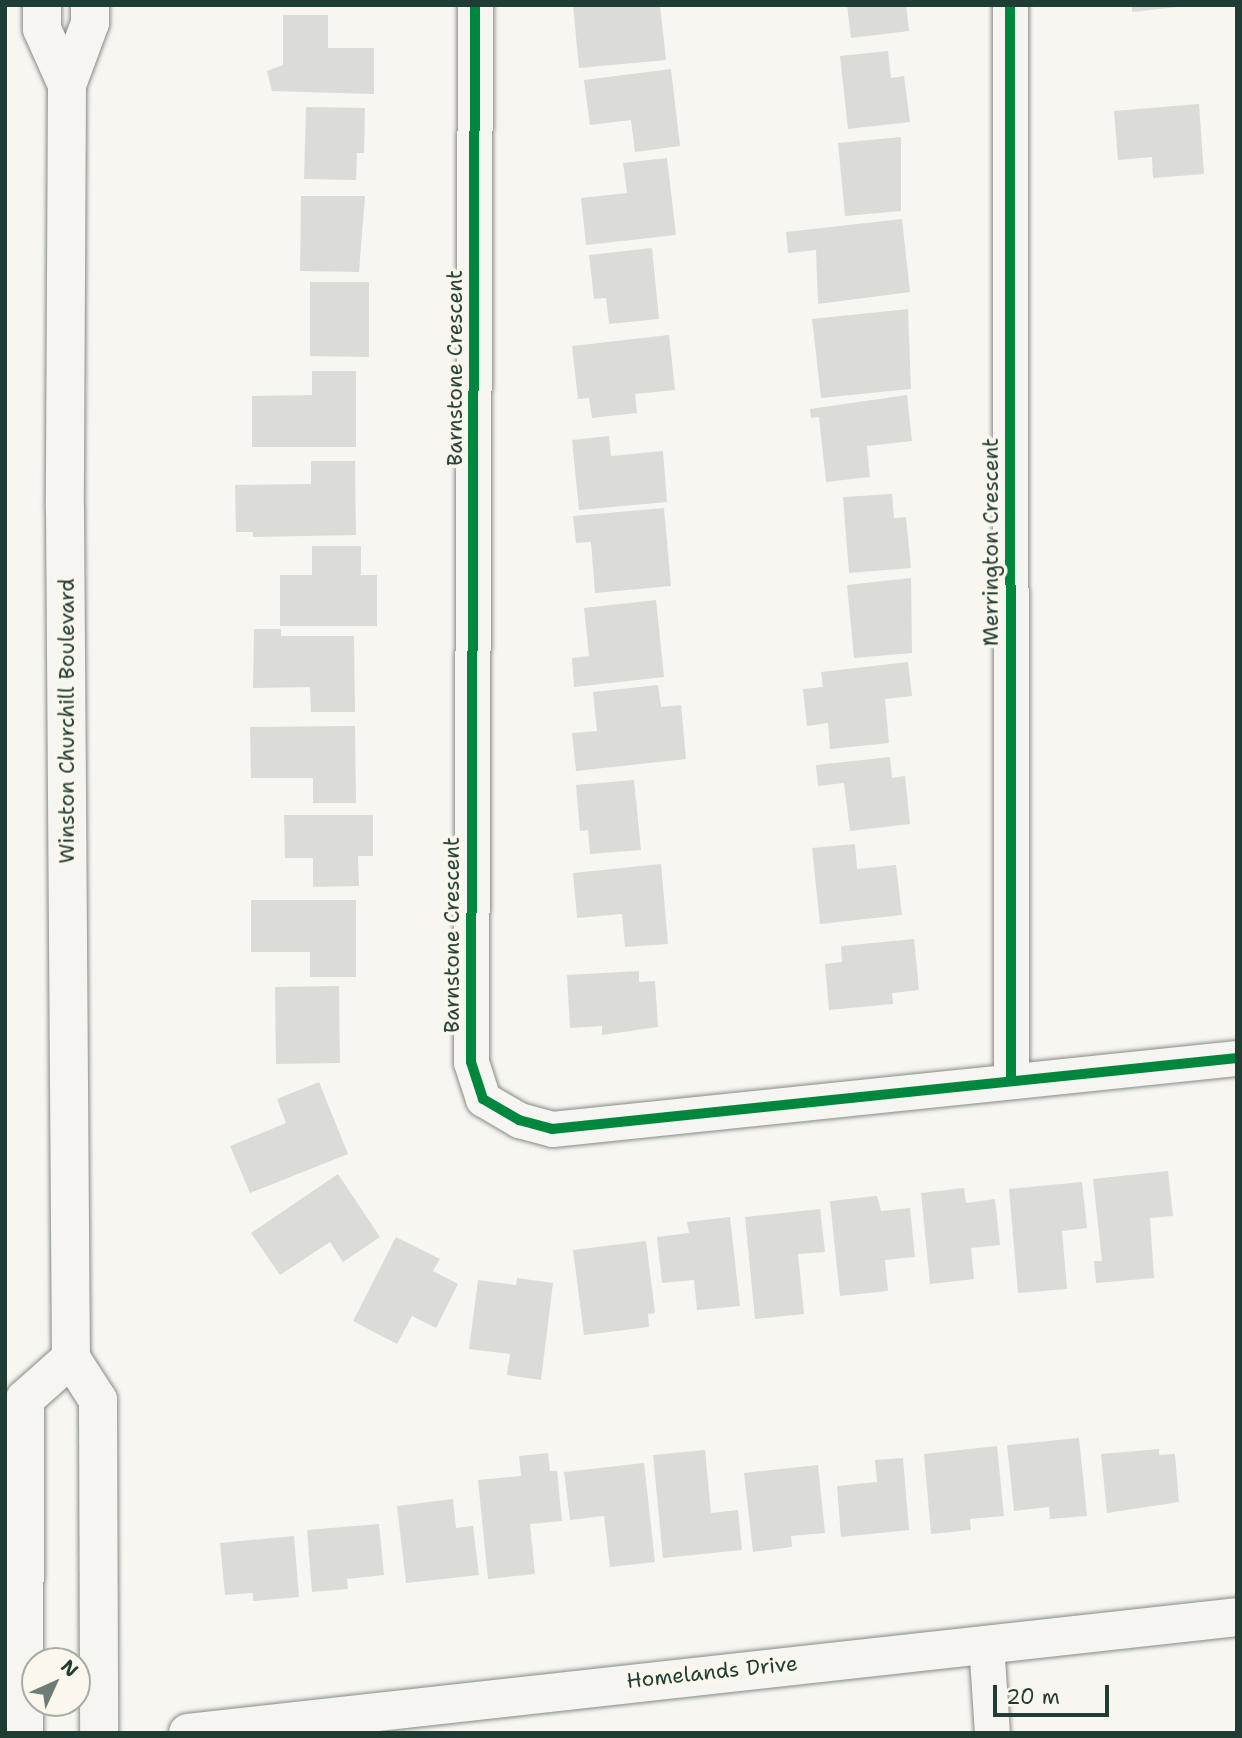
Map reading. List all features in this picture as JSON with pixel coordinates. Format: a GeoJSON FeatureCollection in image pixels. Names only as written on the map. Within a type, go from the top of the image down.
{"type":"FeatureCollection","features":[{"type":"Feature","properties":{"kind":"main road","name":"Winston Churchill Boulevard"},"geometry":{"type":"LineString","coordinates":[[42,5],[42,29],[67,85]]}},
{"type":"Feature","properties":{"kind":"main road","name":"Winston Churchill Boulevard"},"geometry":{"type":"LineString","coordinates":[[71,1357],[67,85],[90,23],[90,5]]}},
{"type":"Feature","properties":{"kind":"main road"},"geometry":{"type":"LineString","coordinates":[[24,1733],[25,1399],[71,1357],[98,1399],[99,1733]]}},
{"type":"Feature","properties":{"kind":"main road","name":"Homelands Drive"},"geometry":{"type":"LineString","coordinates":[[188,1733],[986,1643],[1237,1618]]}},
{"type":"Feature","properties":{"kind":"street","name":"Barnstone Crescent"},"geometry":{"type":"LineString","coordinates":[[475,5],[471,1062],[483,1099],[519,1120],[552,1129],[1011,1079],[1237,1058]]}},
{"type":"Feature","properties":{"kind":"street","name":"Merrington Crescent"},"geometry":{"type":"LineString","coordinates":[[1010,5],[1011,1079]]}},
{"type":"Feature","properties":{"kind":"street"},"geometry":{"type":"LineString","coordinates":[[986,1643],[992,1733]]}},
{"type":"Feature","properties":{"kind":"building"},"geometry":{"type":"Polygon","coordinates":[[[573,5],[660,5],[666,60],[579,68],[573,5]]]}},
{"type":"Feature","properties":{"kind":"building"},"geometry":{"type":"Polygon","coordinates":[[[847,5],[906,5],[909,31],[851,38],[847,5]]]}},
{"type":"Feature","properties":{"kind":"building"},"geometry":{"type":"Polygon","coordinates":[[[1132,5],[1178,5],[1178,7],[1132,12],[1132,5]]]}},
{"type":"Feature","properties":{"kind":"building"},"geometry":{"type":"Polygon","coordinates":[[[283,15],[328,15],[328,48],[374,48],[374,94],[272,91],[267,71],[283,65],[283,15]]]}},
{"type":"Feature","properties":{"kind":"building"},"geometry":{"type":"Polygon","coordinates":[[[888,51],[891,78],[904,76],[910,122],[848,129],[840,56],[888,51]]]}},
{"type":"Feature","properties":{"kind":"building"},"geometry":{"type":"Polygon","coordinates":[[[671,69],[680,146],[635,152],[631,120],[590,125],[584,80],[671,69]]]}},
{"type":"Feature","properties":{"kind":"building"},"geometry":{"type":"Polygon","coordinates":[[[1199,104],[1204,174],[1153,178],[1152,157],[1118,160],[1114,111],[1199,104]]]}},
{"type":"Feature","properties":{"kind":"building"},"geometry":{"type":"Polygon","coordinates":[[[306,107],[365,108],[364,153],[357,153],[356,180],[304,179],[306,107]]]}},
{"type":"Feature","properties":{"kind":"building"},"geometry":{"type":"Polygon","coordinates":[[[901,137],[901,211],[845,216],[838,143],[901,137]]]}},
{"type":"Feature","properties":{"kind":"building"},"geometry":{"type":"Polygon","coordinates":[[[667,158],[676,235],[586,245],[581,198],[627,193],[623,163],[667,158]]]}},
{"type":"Feature","properties":{"kind":"building"},"geometry":{"type":"Polygon","coordinates":[[[301,196],[365,196],[359,272],[300,271],[301,196]]]}},
{"type":"Feature","properties":{"kind":"building"},"geometry":{"type":"Polygon","coordinates":[[[902,219],[910,292],[818,304],[816,250],[788,253],[786,232],[902,219]]]}},
{"type":"Feature","properties":{"kind":"building"},"geometry":{"type":"Polygon","coordinates":[[[652,248],[659,319],[609,324],[606,298],[594,299],[589,255],[652,248]]]}},
{"type":"Feature","properties":{"kind":"building"},"geometry":{"type":"Polygon","coordinates":[[[310,282],[369,282],[369,357],[310,356],[310,282]]]}},
{"type":"Feature","properties":{"kind":"building"},"geometry":{"type":"Polygon","coordinates":[[[908,309],[911,389],[821,398],[812,319],[908,309]]]}},
{"type":"Feature","properties":{"kind":"building"},"geometry":{"type":"Polygon","coordinates":[[[669,335],[675,390],[635,394],[637,413],[592,418],[589,398],[578,399],[572,346],[669,335]]]}},
{"type":"Feature","properties":{"kind":"building"},"geometry":{"type":"Polygon","coordinates":[[[312,371],[356,371],[356,447],[252,447],[252,396],[312,395],[312,371]]]}},
{"type":"Feature","properties":{"kind":"building"},"geometry":{"type":"Polygon","coordinates":[[[907,395],[912,441],[867,446],[870,477],[826,482],[819,417],[811,418],[810,409],[907,395]]]}},
{"type":"Feature","properties":{"kind":"building"},"geometry":{"type":"Polygon","coordinates":[[[609,436],[611,456],[663,451],[667,502],[579,510],[572,440],[609,436]]]}},
{"type":"Feature","properties":{"kind":"building"},"geometry":{"type":"Polygon","coordinates":[[[311,461],[355,461],[356,535],[253,537],[253,532],[236,532],[235,485],[311,484],[311,461]]]}},
{"type":"Feature","properties":{"kind":"building"},"geometry":{"type":"Polygon","coordinates":[[[892,494],[894,518],[906,517],[911,568],[849,573],[843,497],[892,494]]]}},
{"type":"Feature","properties":{"kind":"building"},"geometry":{"type":"Polygon","coordinates":[[[664,508],[671,586],[595,593],[591,542],[576,543],[573,516],[664,508]]]}},
{"type":"Feature","properties":{"kind":"building"},"geometry":{"type":"Polygon","coordinates":[[[312,546],[361,546],[361,575],[377,575],[377,626],[280,626],[280,575],[312,575],[312,546]]]}},
{"type":"Feature","properties":{"kind":"building"},"geometry":{"type":"Polygon","coordinates":[[[911,578],[912,653],[854,658],[847,585],[911,578]]]}},
{"type":"Feature","properties":{"kind":"building"},"geometry":{"type":"Polygon","coordinates":[[[656,600],[664,677],[574,687],[572,658],[589,656],[584,608],[656,600]]]}},
{"type":"Feature","properties":{"kind":"building"},"geometry":{"type":"Polygon","coordinates":[[[254,629],[281,629],[281,636],[354,636],[355,712],[311,712],[310,687],[253,688],[254,629]]]}},
{"type":"Feature","properties":{"kind":"building"},"geometry":{"type":"Polygon","coordinates":[[[908,662],[912,696],[885,699],[889,743],[830,749],[828,723],[807,726],[803,689],[823,687],[821,672],[908,662]]]}},
{"type":"Feature","properties":{"kind":"building"},"geometry":{"type":"Polygon","coordinates":[[[658,685],[661,707],[681,705],[686,759],[576,771],[572,733],[597,731],[593,692],[658,685]]]}},
{"type":"Feature","properties":{"kind":"building"},"geometry":{"type":"Polygon","coordinates":[[[355,726],[356,803],[313,803],[313,778],[251,778],[250,727],[355,726]]]}},
{"type":"Feature","properties":{"kind":"building"},"geometry":{"type":"Polygon","coordinates":[[[890,757],[892,778],[905,776],[910,824],[850,831],[844,783],[818,786],[816,765],[890,757]]]}},
{"type":"Feature","properties":{"kind":"building"},"geometry":{"type":"Polygon","coordinates":[[[634,780],[641,850],[590,854],[588,830],[580,831],[576,785],[634,780]]]}},
{"type":"Feature","properties":{"kind":"building"},"geometry":{"type":"Polygon","coordinates":[[[284,815],[373,815],[373,856],[358,856],[359,886],[313,887],[313,858],[285,858],[284,815]]]}},
{"type":"Feature","properties":{"kind":"building"},"geometry":{"type":"Polygon","coordinates":[[[855,844],[857,869],[896,865],[902,915],[820,924],[812,848],[855,844]]]}},
{"type":"Feature","properties":{"kind":"building"},"geometry":{"type":"Polygon","coordinates":[[[661,864],[668,944],[625,947],[622,914],[577,918],[573,873],[661,864]]]}},
{"type":"Feature","properties":{"kind":"building"},"geometry":{"type":"Polygon","coordinates":[[[251,900],[356,900],[356,977],[310,977],[310,952],[251,952],[251,900]]]}},
{"type":"Feature","properties":{"kind":"building"},"geometry":{"type":"Polygon","coordinates":[[[914,939],[919,990],[892,993],[893,1004],[829,1010],[825,964],[842,962],[841,946],[914,939]]]}},
{"type":"Feature","properties":{"kind":"building"},"geometry":{"type":"Polygon","coordinates":[[[639,971],[639,982],[655,981],[658,1027],[602,1035],[602,1026],[570,1028],[567,975],[639,971]]]}},
{"type":"Feature","properties":{"kind":"building"},"geometry":{"type":"Polygon","coordinates":[[[339,986],[340,1063],[276,1064],[275,987],[339,986]]]}},
{"type":"Feature","properties":{"kind":"building"},"geometry":{"type":"Polygon","coordinates":[[[319,1082],[348,1154],[250,1193],[230,1146],[286,1123],[277,1099],[319,1082]]]}},
{"type":"Feature","properties":{"kind":"building"},"geometry":{"type":"Polygon","coordinates":[[[1168,1171],[1173,1216],[1150,1218],[1154,1278],[1096,1283],[1094,1261],[1102,1261],[1093,1179],[1168,1171]]]}},
{"type":"Feature","properties":{"kind":"building"},"geometry":{"type":"Polygon","coordinates":[[[338,1174],[380,1237],[343,1262],[330,1242],[280,1275],[251,1233],[338,1174]]]}},
{"type":"Feature","properties":{"kind":"building"},"geometry":{"type":"Polygon","coordinates":[[[1082,1182],[1087,1228],[1062,1231],[1067,1289],[1018,1293],[1009,1189],[1082,1182]]]}},
{"type":"Feature","properties":{"kind":"building"},"geometry":{"type":"Polygon","coordinates":[[[964,1188],[966,1203],[995,1199],[1000,1245],[971,1248],[974,1279],[930,1284],[921,1193],[964,1188]]]}},
{"type":"Feature","properties":{"kind":"building"},"geometry":{"type":"Polygon","coordinates":[[[877,1196],[881,1211],[910,1208],[915,1257],[885,1260],[888,1291],[840,1296],[830,1201],[877,1196]]]}},
{"type":"Feature","properties":{"kind":"building"},"geometry":{"type":"Polygon","coordinates":[[[820,1209],[825,1252],[798,1254],[804,1314],[755,1319],[745,1217],[820,1209]]]}},
{"type":"Feature","properties":{"kind":"building"},"geometry":{"type":"Polygon","coordinates":[[[730,1217],[740,1306],[697,1310],[694,1280],[662,1283],[657,1237],[689,1233],[687,1222],[730,1217]]]}},
{"type":"Feature","properties":{"kind":"building"},"geometry":{"type":"Polygon","coordinates":[[[396,1237],[440,1259],[433,1271],[458,1284],[436,1328],[412,1316],[397,1344],[353,1321],[396,1237]]]}},
{"type":"Feature","properties":{"kind":"building"},"geometry":{"type":"Polygon","coordinates":[[[646,1241],[655,1313],[648,1314],[649,1327],[584,1335],[573,1250],[646,1241]]]}},
{"type":"Feature","properties":{"kind":"building"},"geometry":{"type":"Polygon","coordinates":[[[517,1278],[553,1283],[541,1380],[507,1375],[510,1354],[469,1349],[478,1280],[516,1285],[517,1278]]]}},
{"type":"Feature","properties":{"kind":"building"},"geometry":{"type":"Polygon","coordinates":[[[1079,1438],[1087,1516],[1050,1519],[1049,1507],[1014,1511],[1007,1445],[1079,1438]]]}},
{"type":"Feature","properties":{"kind":"building"},"geometry":{"type":"Polygon","coordinates":[[[997,1446],[1004,1516],[970,1519],[971,1530],[931,1534],[924,1454],[997,1446]]]}},
{"type":"Feature","properties":{"kind":"building"},"geometry":{"type":"Polygon","coordinates":[[[1159,1449],[1159,1455],[1175,1454],[1179,1502],[1107,1513],[1101,1454],[1159,1449]]]}},
{"type":"Feature","properties":{"kind":"building"},"geometry":{"type":"Polygon","coordinates":[[[705,1450],[711,1513],[738,1510],[742,1550],[663,1558],[653,1455],[705,1450]]]}},
{"type":"Feature","properties":{"kind":"building"},"geometry":{"type":"Polygon","coordinates":[[[548,1453],[550,1471],[557,1471],[562,1521],[530,1524],[535,1574],[488,1579],[478,1480],[521,1476],[519,1456],[548,1453]]]}},
{"type":"Feature","properties":{"kind":"building"},"geometry":{"type":"Polygon","coordinates":[[[903,1458],[909,1530],[841,1537],[837,1486],[877,1482],[875,1460],[903,1458]]]}},
{"type":"Feature","properties":{"kind":"building"},"geometry":{"type":"Polygon","coordinates":[[[644,1463],[655,1562],[610,1567],[604,1516],[570,1520],[564,1472],[644,1463]]]}},
{"type":"Feature","properties":{"kind":"building"},"geometry":{"type":"Polygon","coordinates":[[[818,1465],[825,1533],[791,1536],[792,1547],[753,1552],[744,1473],[818,1465]]]}},
{"type":"Feature","properties":{"kind":"building"},"geometry":{"type":"Polygon","coordinates":[[[453,1499],[456,1528],[473,1526],[479,1575],[406,1583],[397,1506],[453,1499]]]}},
{"type":"Feature","properties":{"kind":"building"},"geometry":{"type":"Polygon","coordinates":[[[379,1524],[384,1575],[347,1579],[348,1589],[312,1592],[307,1530],[379,1524]]]}},
{"type":"Feature","properties":{"kind":"building"},"geometry":{"type":"Polygon","coordinates":[[[294,1536],[299,1597],[253,1601],[253,1593],[225,1595],[220,1543],[294,1536]]]}},
{"type":"Feature","properties":{"kind":"cycle path"},"geometry":{"type":"LineString","coordinates":[[475,5],[471,1062],[483,1099],[519,1120],[552,1129],[1237,1058]]}},
{"type":"Feature","properties":{"kind":"cycle path"},"geometry":{"type":"LineString","coordinates":[[1010,5],[1011,1079]]}}]}
